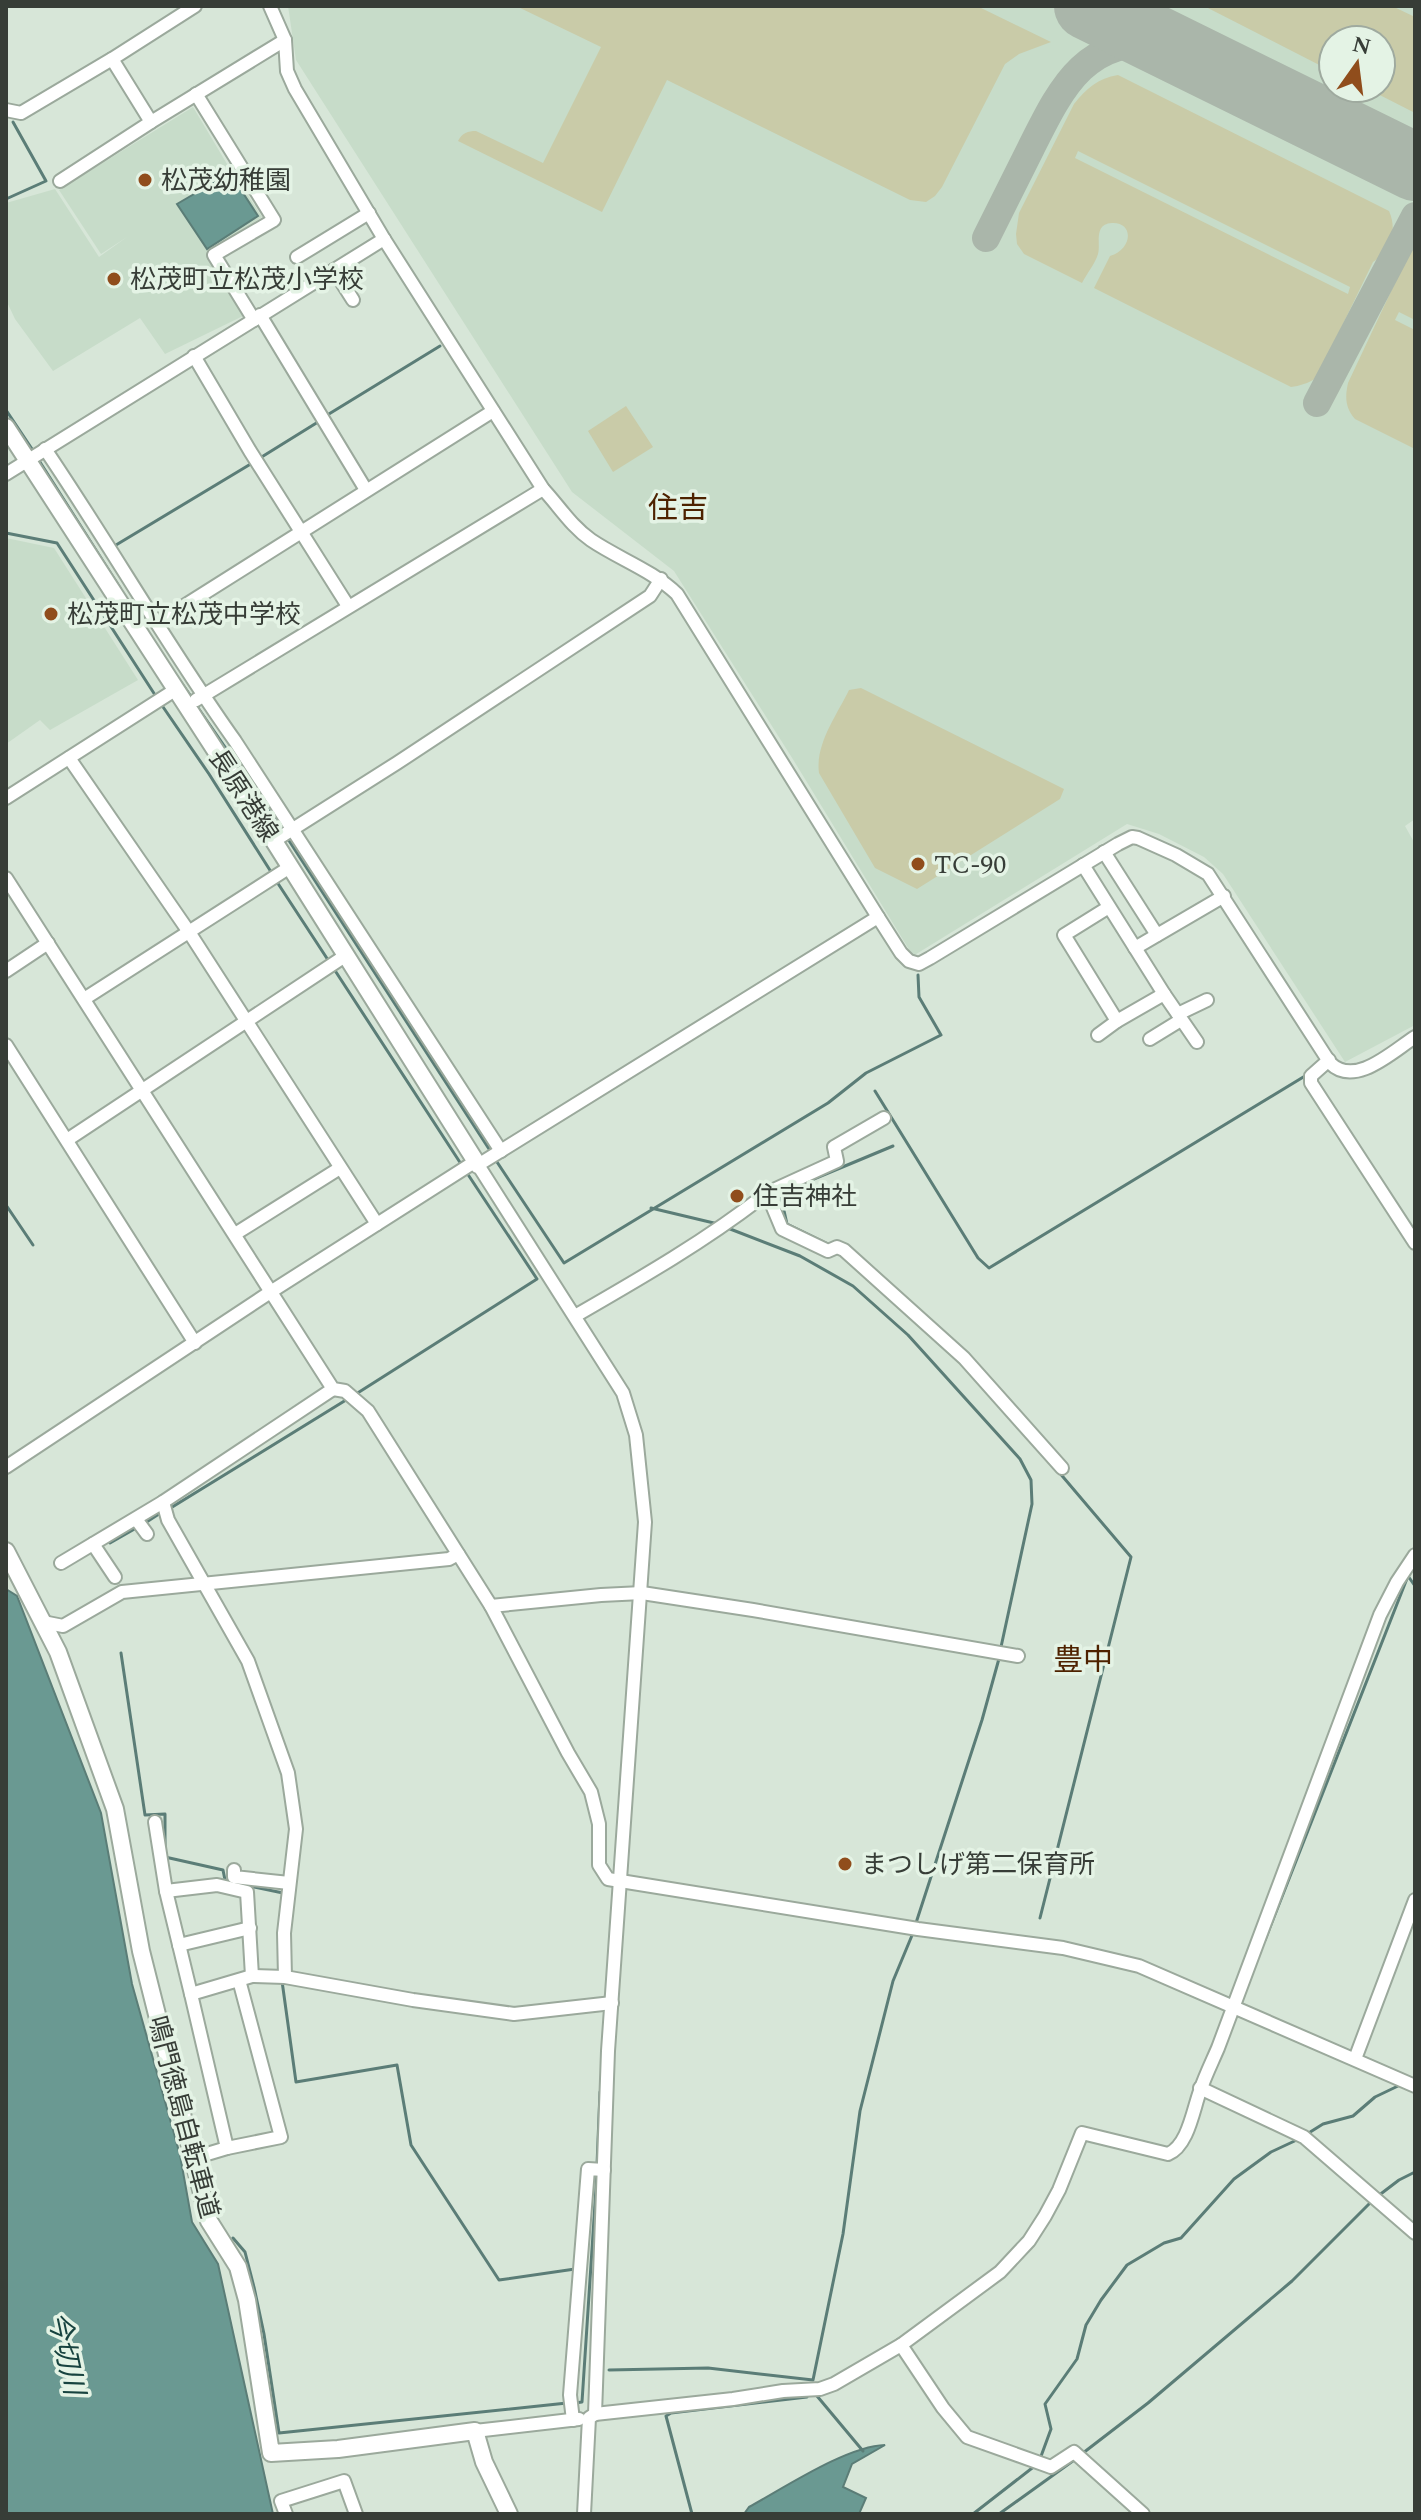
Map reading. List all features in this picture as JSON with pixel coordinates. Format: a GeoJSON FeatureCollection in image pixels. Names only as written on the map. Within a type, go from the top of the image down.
{"type":"FeatureCollection","features":[{"type":"Feature","properties":{"kind":"main road","name":"長原港線"},"geometry":{"type":"LineString","coordinates":[[6,427],[36,455],[175,690],[477,1163]]}},
{"type":"Feature","properties":{"kind":"main road","name":"鳴門徳島自転車道"},"geometry":{"type":"LineString","coordinates":[[6,1551],[63,1664],[115,1809],[141,1951],[209,2221],[238,2267],[247,2300],[271,2453],[338,2449],[475,2431]]}},
{"type":"Feature","properties":{"kind":"main road"},"geometry":{"type":"LineString","coordinates":[[475,2431],[484,2462],[509,2514]]}},
{"type":"Feature","properties":{"kind":"street"},"geometry":{"type":"LineString","coordinates":[[6,110],[21,113],[195,6]]}},
{"type":"Feature","properties":{"kind":"street"},"geometry":{"type":"LineString","coordinates":[[270,6],[285,40],[287,71],[295,89],[384,239],[543,489],[588,538],[624,562],[661,579],[677,594],[878,917],[909,961],[919,964],[1132,837],[1176,855],[1208,874],[1337,1070],[1349,1073],[1361,1071],[1415,1037]]}},
{"type":"Feature","properties":{"kind":"street"},"geometry":{"type":"LineString","coordinates":[[60,181],[285,40]]}},
{"type":"Feature","properties":{"kind":"street"},"geometry":{"type":"LineString","coordinates":[[112,59],[151,122]]}},
{"type":"Feature","properties":{"kind":"street"},"geometry":{"type":"LineString","coordinates":[[196,94],[274,220],[214,255],[366,490]]}},
{"type":"Feature","properties":{"kind":"street"},"geometry":{"type":"LineString","coordinates":[[297,257],[369,213]]}},
{"type":"Feature","properties":{"kind":"street"},"geometry":{"type":"LineString","coordinates":[[6,474],[384,239]]}},
{"type":"Feature","properties":{"kind":"street"},"geometry":{"type":"LineString","coordinates":[[334,270],[353,300]]}},
{"type":"Feature","properties":{"kind":"street"},"geometry":{"type":"LineString","coordinates":[[194,356],[348,606]]}},
{"type":"Feature","properties":{"kind":"street"},"geometry":{"type":"LineString","coordinates":[[157,623],[493,411]]}},
{"type":"Feature","properties":{"kind":"street"},"geometry":{"type":"LineString","coordinates":[[36,455],[87,510],[203,696],[501,1151]]}},
{"type":"Feature","properties":{"kind":"street"},"geometry":{"type":"LineString","coordinates":[[186,706],[543,489]]}},
{"type":"Feature","properties":{"kind":"street"},"geometry":{"type":"LineString","coordinates":[[274,841],[650,596],[661,579]]}},
{"type":"Feature","properties":{"kind":"street"},"geometry":{"type":"LineString","coordinates":[[6,798],[175,690]]}},
{"type":"Feature","properties":{"kind":"street"},"geometry":{"type":"LineString","coordinates":[[69,758],[189,932],[377,1224]]}},
{"type":"Feature","properties":{"kind":"street"},"geometry":{"type":"LineString","coordinates":[[1104,852],[1157,935]]}},
{"type":"Feature","properties":{"kind":"street"},"geometry":{"type":"LineString","coordinates":[[1083,865],[1197,1042]]}},
{"type":"Feature","properties":{"kind":"street"},"geometry":{"type":"LineString","coordinates":[[84,999],[290,867]]}},
{"type":"Feature","properties":{"kind":"street"},"geometry":{"type":"LineString","coordinates":[[6,878],[333,1389]]}},
{"type":"Feature","properties":{"kind":"street"},"geometry":{"type":"LineString","coordinates":[[1135,948],[1224,896]]}},
{"type":"Feature","properties":{"kind":"street"},"geometry":{"type":"LineString","coordinates":[[1109,907],[1064,935],[1117,1021]]}},
{"type":"Feature","properties":{"kind":"street"},"geometry":{"type":"LineString","coordinates":[[6,1467],[377,1224],[501,1151],[878,917]]}},
{"type":"Feature","properties":{"kind":"street"},"geometry":{"type":"LineString","coordinates":[[6,971],[48,943]]}},
{"type":"Feature","properties":{"kind":"street"},"geometry":{"type":"LineString","coordinates":[[67,1140],[345,956]]}},
{"type":"Feature","properties":{"kind":"street"},"geometry":{"type":"LineString","coordinates":[[1098,1035],[1164,994]]}},
{"type":"Feature","properties":{"kind":"street"},"geometry":{"type":"LineString","coordinates":[[1150,1039],[1207,1000]]}},
{"type":"Feature","properties":{"kind":"street"},"geometry":{"type":"LineString","coordinates":[[6,1045],[195,1343]]}},
{"type":"Feature","properties":{"kind":"street"},"geometry":{"type":"LineString","coordinates":[[1329,1060],[1311,1076],[1311,1083],[1415,1243]]}},
{"type":"Feature","properties":{"kind":"street"},"geometry":{"type":"LineString","coordinates":[[575,1316],[638,1280],[767,1193],[837,1161],[834,1147],[884,1118]]}},
{"type":"Feature","properties":{"kind":"street"},"geometry":{"type":"LineString","coordinates":[[477,1163],[623,1393],[636,1435],[645,1522],[608,2051],[592,2416],[584,2514]]}},
{"type":"Feature","properties":{"kind":"street"},"geometry":{"type":"LineString","coordinates":[[235,1234],[340,1168]]}},
{"type":"Feature","properties":{"kind":"street"},"geometry":{"type":"LineString","coordinates":[[767,1193],[782,1229],[828,1251],[837,1247],[844,1250],[964,1358],[1062,1468]]}},
{"type":"Feature","properties":{"kind":"street"},"geometry":{"type":"LineString","coordinates":[[61,1563],[163,1502],[333,1389],[345,1391],[368,1411],[491,1606],[591,1792],[599,1824],[599,1865],[608,1879],[918,1929],[1063,1948],[1139,1966],[1415,2086]]}},
{"type":"Feature","properties":{"kind":"street"},"geometry":{"type":"LineString","coordinates":[[163,1502],[168,1520],[248,1661],[288,1773],[296,1829],[284,1933],[285,1977]]}},
{"type":"Feature","properties":{"kind":"street"},"geometry":{"type":"LineString","coordinates":[[136,1519],[147,1534]]}},
{"type":"Feature","properties":{"kind":"street"},"geometry":{"type":"LineString","coordinates":[[93,1544],[115,1577]]}},
{"type":"Feature","properties":{"kind":"street"},"geometry":{"type":"LineString","coordinates":[[43,1622],[63,1626],[122,1592],[449,1559],[458,1554]]}},
{"type":"Feature","properties":{"kind":"street"},"geometry":{"type":"LineString","coordinates":[[475,2431],[783,2391],[820,2389],[834,2384],[901,2345],[1000,2272],[1029,2241],[1059,2190],[1082,2133],[1168,2154],[1175,2151],[1186,2131],[1200,2088],[1218,2048],[1380,1615],[1415,1555]]}},
{"type":"Feature","properties":{"kind":"street"},"geometry":{"type":"LineString","coordinates":[[491,1606],[642,1593],[1018,1656]]}},
{"type":"Feature","properties":{"kind":"street"},"geometry":{"type":"LineString","coordinates":[[155,1822],[166,1891],[227,2148]]}},
{"type":"Feature","properties":{"kind":"street"},"geometry":{"type":"LineString","coordinates":[[234,1870],[234,1877],[289,1883]]}},
{"type":"Feature","properties":{"kind":"street"},"geometry":{"type":"LineString","coordinates":[[166,1891],[217,1885],[247,1892],[250,1928],[246,1978],[287,2136],[207,2154]]}},
{"type":"Feature","properties":{"kind":"street"},"geometry":{"type":"LineString","coordinates":[[1355,2059],[1415,1900]]}},
{"type":"Feature","properties":{"kind":"street"},"geometry":{"type":"LineString","coordinates":[[179,1945],[250,1928]]}},
{"type":"Feature","properties":{"kind":"street"},"geometry":{"type":"LineString","coordinates":[[191,1994],[246,1978],[285,1977],[514,2014],[612,2003]]}},
{"type":"Feature","properties":{"kind":"street"},"geometry":{"type":"LineString","coordinates":[[1200,2088],[1300,2134],[1415,2233]]}},
{"type":"Feature","properties":{"kind":"street"},"geometry":{"type":"LineString","coordinates":[[573,2420],[570,2395],[588,2169],[604,2170]]}},
{"type":"Feature","properties":{"kind":"street"},"geometry":{"type":"LineString","coordinates":[[901,2345],[943,2408],[967,2437],[1051,2467],[1074,2452],[1143,2514]]}},
{"type":"Feature","properties":{"kind":"street"},"geometry":{"type":"LineString","coordinates":[[286,2514],[281,2501],[344,2481],[356,2514]]}},
{"type":"Feature","properties":{"kind":"shaded area"},"geometry":{"type":"Polygon","coordinates":[[[288,6],[1415,6],[1415,819],[1405,826],[1415,844],[1415,1025],[1345,1062],[1223,874],[1204,857],[1159,834],[1127,824],[913,956],[674,571],[572,492],[296,60],[288,6]]]}},
{"type":"Feature","properties":{"kind":"shaded area"},"geometry":{"type":"Polygon","coordinates":[[[516,6],[977,6],[1051,42],[1019,54],[1005,64],[942,187],[926,202],[910,200],[667,80],[602,212],[458,141],[466,133],[476,131],[543,163],[601,47],[516,6]]]}},
{"type":"Feature","properties":{"kind":"shaded area"},"geometry":{"type":"Polygon","coordinates":[[[1204,6],[1392,6],[1415,17],[1415,113],[1397,104],[1397,24],[1317,24],[1317,64],[1204,6]]]}},
{"type":"Feature","properties":{"kind":"shaded area"},"geometry":{"type":"Polygon","coordinates":[[[1118,75],[1389,211],[1393,226],[1391,240],[1373,262],[1328,355],[1325,369],[1316,378],[1291,387],[1094,288],[1110,256],[1118,253],[1127,242],[1127,231],[1119,224],[1102,227],[1098,254],[1082,283],[1024,254],[1017,244],[1019,213],[1074,104],[1093,85],[1118,75]],[[1078,151],[1075,158],[1348,294],[1350,287],[1078,151]]]}},
{"type":"Feature","properties":{"kind":"shaded area","name":"松茂町立松茂小学校"},"geometry":{"type":"Polygon","coordinates":[[[193,107],[230,169],[195,191],[232,171],[262,217],[207,254],[243,316],[165,354],[140,318],[53,371],[15,319],[6,300],[6,203],[55,189],[99,257],[127,237],[101,254],[59,190],[193,107]]]}},
{"type":"Feature","properties":{"kind":"shaded area"},"geometry":{"type":"Polygon","coordinates":[[[1415,245],[1415,320],[1399,312],[1395,320],[1415,330],[1415,449],[1355,419],[1346,398],[1348,383],[1415,245]]]}},
{"type":"Feature","properties":{"kind":"shaded area"},"geometry":{"type":"Polygon","coordinates":[[[626,406],[653,447],[613,472],[588,431],[626,406]]]}},
{"type":"Feature","properties":{"kind":"shaded area","name":"松茂町立松茂中学校"},"geometry":{"type":"Polygon","coordinates":[[[6,538],[54,548],[138,680],[50,730],[40,720],[6,744],[6,538]]]}},
{"type":"Feature","properties":{"kind":"shaded area"},"geometry":{"type":"Polygon","coordinates":[[[861,688],[1064,789],[1060,799],[917,889],[875,868],[819,773],[820,751],[828,730],[849,690],[861,688]]]}},
{"type":"Feature","properties":{"kind":"water"},"geometry":{"type":"Polygon","coordinates":[[[230,173],[258,216],[207,249],[177,204],[230,173]]]}},
{"type":"Feature","properties":{"kind":"water","name":"今切川"},"geometry":{"type":"Polygon","coordinates":[[[6,1589],[17,1596],[101,1813],[132,1984],[180,2155],[192,2222],[218,2264],[273,2514],[6,2514],[6,1589]]]}},
{"type":"Feature","properties":{"kind":"water"},"geometry":{"type":"Polygon","coordinates":[[[885,2445],[852,2464],[843,2487],[866,2498],[859,2514],[744,2514],[749,2507],[834,2460],[885,2445]]]}},
{"type":"Feature","properties":{"kind":"waterway"},"geometry":{"type":"LineString","coordinates":[[6,199],[46,181],[13,122]]}},
{"type":"Feature","properties":{"kind":"waterway"},"geometry":{"type":"LineString","coordinates":[[324,417],[440,346]]}},
{"type":"Feature","properties":{"kind":"waterway"},"geometry":{"type":"LineString","coordinates":[[6,410],[34,452]]}},
{"type":"Feature","properties":{"kind":"waterway"},"geometry":{"type":"LineString","coordinates":[[260,458],[318,422]]}},
{"type":"Feature","properties":{"kind":"waterway"},"geometry":{"type":"LineString","coordinates":[[38,459],[120,588]]}},
{"type":"Feature","properties":{"kind":"waterway"},"geometry":{"type":"LineString","coordinates":[[116,545],[254,462]]}},
{"type":"Feature","properties":{"kind":"waterway"},"geometry":{"type":"LineString","coordinates":[[6,533],[57,543],[157,698]]}},
{"type":"Feature","properties":{"kind":"waterway"},"geometry":{"type":"LineString","coordinates":[[169,665],[192,698]]}},
{"type":"Feature","properties":{"kind":"waterway"},"geometry":{"type":"LineString","coordinates":[[161,704],[273,875]]}},
{"type":"Feature","properties":{"kind":"waterway"},"geometry":{"type":"LineString","coordinates":[[196,705],[282,830]]}},
{"type":"Feature","properties":{"kind":"waterway"},"geometry":{"type":"LineString","coordinates":[[286,836],[491,1152]]}},
{"type":"Feature","properties":{"kind":"waterway"},"geometry":{"type":"LineString","coordinates":[[277,882],[330,963]]}},
{"type":"Feature","properties":{"kind":"waterway"},"geometry":{"type":"LineString","coordinates":[[334,969],[463,1167]]}},
{"type":"Feature","properties":{"kind":"waterway"},"geometry":{"type":"LineString","coordinates":[[495,1159],[564,1263],[828,1103],[866,1073],[941,1035],[919,997],[918,975]]}},
{"type":"Feature","properties":{"kind":"waterway"},"geometry":{"type":"LineString","coordinates":[[875,1091],[978,1258],[989,1268],[1305,1076]]}},
{"type":"Feature","properties":{"kind":"waterway"},"geometry":{"type":"LineString","coordinates":[[797,1186],[893,1146]]}},
{"type":"Feature","properties":{"kind":"waterway"},"geometry":{"type":"LineString","coordinates":[[356,1394],[537,1279],[467,1173]]}},
{"type":"Feature","properties":{"kind":"waterway"},"geometry":{"type":"LineString","coordinates":[[783,1192],[780,1193],[787,1224],[832,1246]]}},
{"type":"Feature","properties":{"kind":"waterway"},"geometry":{"type":"LineString","coordinates":[[6,1205],[33,1245]]}},
{"type":"Feature","properties":{"kind":"waterway"},"geometry":{"type":"LineString","coordinates":[[651,1208],[718,1224]]}},
{"type":"Feature","properties":{"kind":"waterway"},"geometry":{"type":"LineString","coordinates":[[725,1227],[800,1256],[853,1286],[908,1335],[1020,1459],[1031,1480],[1032,1504],[1001,1647]]}},
{"type":"Feature","properties":{"kind":"waterway"},"geometry":{"type":"LineString","coordinates":[[169,1509],[346,1400]]}},
{"type":"Feature","properties":{"kind":"waterway"},"geometry":{"type":"LineString","coordinates":[[1040,1918],[1131,1557],[1058,1471]]}},
{"type":"Feature","properties":{"kind":"waterway"},"geometry":{"type":"LineString","coordinates":[[145,1523],[162,1512]]}},
{"type":"Feature","properties":{"kind":"waterway"},"geometry":{"type":"LineString","coordinates":[[110,1543],[138,1527]]}},
{"type":"Feature","properties":{"kind":"waterway"},"geometry":{"type":"LineString","coordinates":[[1265,1940],[1408,1576],[1415,1586]]}},
{"type":"Feature","properties":{"kind":"waterway"},"geometry":{"type":"LineString","coordinates":[[121,1653],[145,1815],[165,1814],[165,1857],[223,1870],[225,1880],[233,1882]]}},
{"type":"Feature","properties":{"kind":"waterway"},"geometry":{"type":"LineString","coordinates":[[915,1926],[1000,1655]]}},
{"type":"Feature","properties":{"kind":"waterway"},"geometry":{"type":"LineString","coordinates":[[240,1884],[283,1893]]}},
{"type":"Feature","properties":{"kind":"waterway"},"geometry":{"type":"LineString","coordinates":[[609,2370],[708,2368],[813,2380],[843,2234],[860,2111],[893,1981],[913,1933]]}},
{"type":"Feature","properties":{"kind":"waterway"},"geometry":{"type":"LineString","coordinates":[[282,1981],[296,2082],[397,2065],[411,2145],[499,2280],[575,2269]]}},
{"type":"Feature","properties":{"kind":"waterway"},"geometry":{"type":"LineString","coordinates":[[1307,2134],[1323,2124],[1353,2116],[1375,2097],[1398,2086]]}},
{"type":"Feature","properties":{"kind":"waterway"},"geometry":{"type":"LineString","coordinates":[[597,2165],[600,2092]]}},
{"type":"Feature","properties":{"kind":"waterway"},"geometry":{"type":"LineString","coordinates":[[1040,2459],[1051,2429],[1045,2404],[1077,2359],[1086,2325],[1127,2265],[1164,2243],[1181,2238],[1234,2179],[1271,2152],[1301,2138]]}},
{"type":"Feature","properties":{"kind":"waterway"},"geometry":{"type":"LineString","coordinates":[[1378,2196],[1415,2172]]}},
{"type":"Feature","properties":{"kind":"waterway"},"geometry":{"type":"LineString","coordinates":[[575,2403],[582,2402],[597,2173]]}},
{"type":"Feature","properties":{"kind":"waterway"},"geometry":{"type":"LineString","coordinates":[[1083,2453],[1148,2403],[1292,2281],[1372,2201]]}},
{"type":"Feature","properties":{"kind":"waterway"},"geometry":{"type":"LineString","coordinates":[[233,2238],[245,2252],[254,2287],[279,2433],[567,2403]]}},
{"type":"Feature","properties":{"kind":"waterway"},"geometry":{"type":"LineString","coordinates":[[817,2396],[863,2451]]}},
{"type":"Feature","properties":{"kind":"waterway"},"geometry":{"type":"LineString","coordinates":[[692,2514],[666,2416],[807,2397]]}},
{"type":"Feature","properties":{"kind":"waterway"},"geometry":{"type":"LineString","coordinates":[[999,2514],[1077,2458]]}},
{"type":"Feature","properties":{"kind":"waterway"},"geometry":{"type":"LineString","coordinates":[[973,2514],[1036,2465]]}},
{"type":"Feature","properties":{"kind":"taxiway"},"geometry":{"type":"LineString","coordinates":[[986,238],[1042,125],[1066,85],[1080,69],[1116,48],[1139,43],[1167,44],[1151,26],[1142,6]]}},
{"type":"Feature","properties":{"kind":"taxiway"},"geometry":{"type":"LineString","coordinates":[[1317,403],[1415,216]]}},
{"type":"Feature","properties":{"kind":"runway"},"geometry":{"type":"LineString","coordinates":[[1088,6],[1415,167]]}},
{"type":"Feature","properties":{"kind":"place","name":"松茂幼稚園"},"geometry":{"type":"Point","coordinates":[145,180]}},
{"type":"Feature","properties":{"kind":"place","name":"松茂町立松茂小学校"},"geometry":{"type":"Point","coordinates":[114,279]}},
{"type":"Feature","properties":{"kind":"place","name":"松茂町立松茂中学校"},"geometry":{"type":"Point","coordinates":[51,614]}},
{"type":"Feature","properties":{"kind":"place","name":"TC-90"},"geometry":{"type":"Point","coordinates":[918,864]}},
{"type":"Feature","properties":{"kind":"place","name":"住吉神社"},"geometry":{"type":"Point","coordinates":[737,1196]}},
{"type":"Feature","properties":{"kind":"place","name":"まつしげ第二保育所"},"geometry":{"type":"Point","coordinates":[845,1864]}},
{"type":"Feature","properties":{"kind":"district","name":"住吉"},"geometry":{"type":"Point","coordinates":[678,508]}},
{"type":"Feature","properties":{"kind":"district","name":"豊中"},"geometry":{"type":"Point","coordinates":[1083,1660]}}]}
